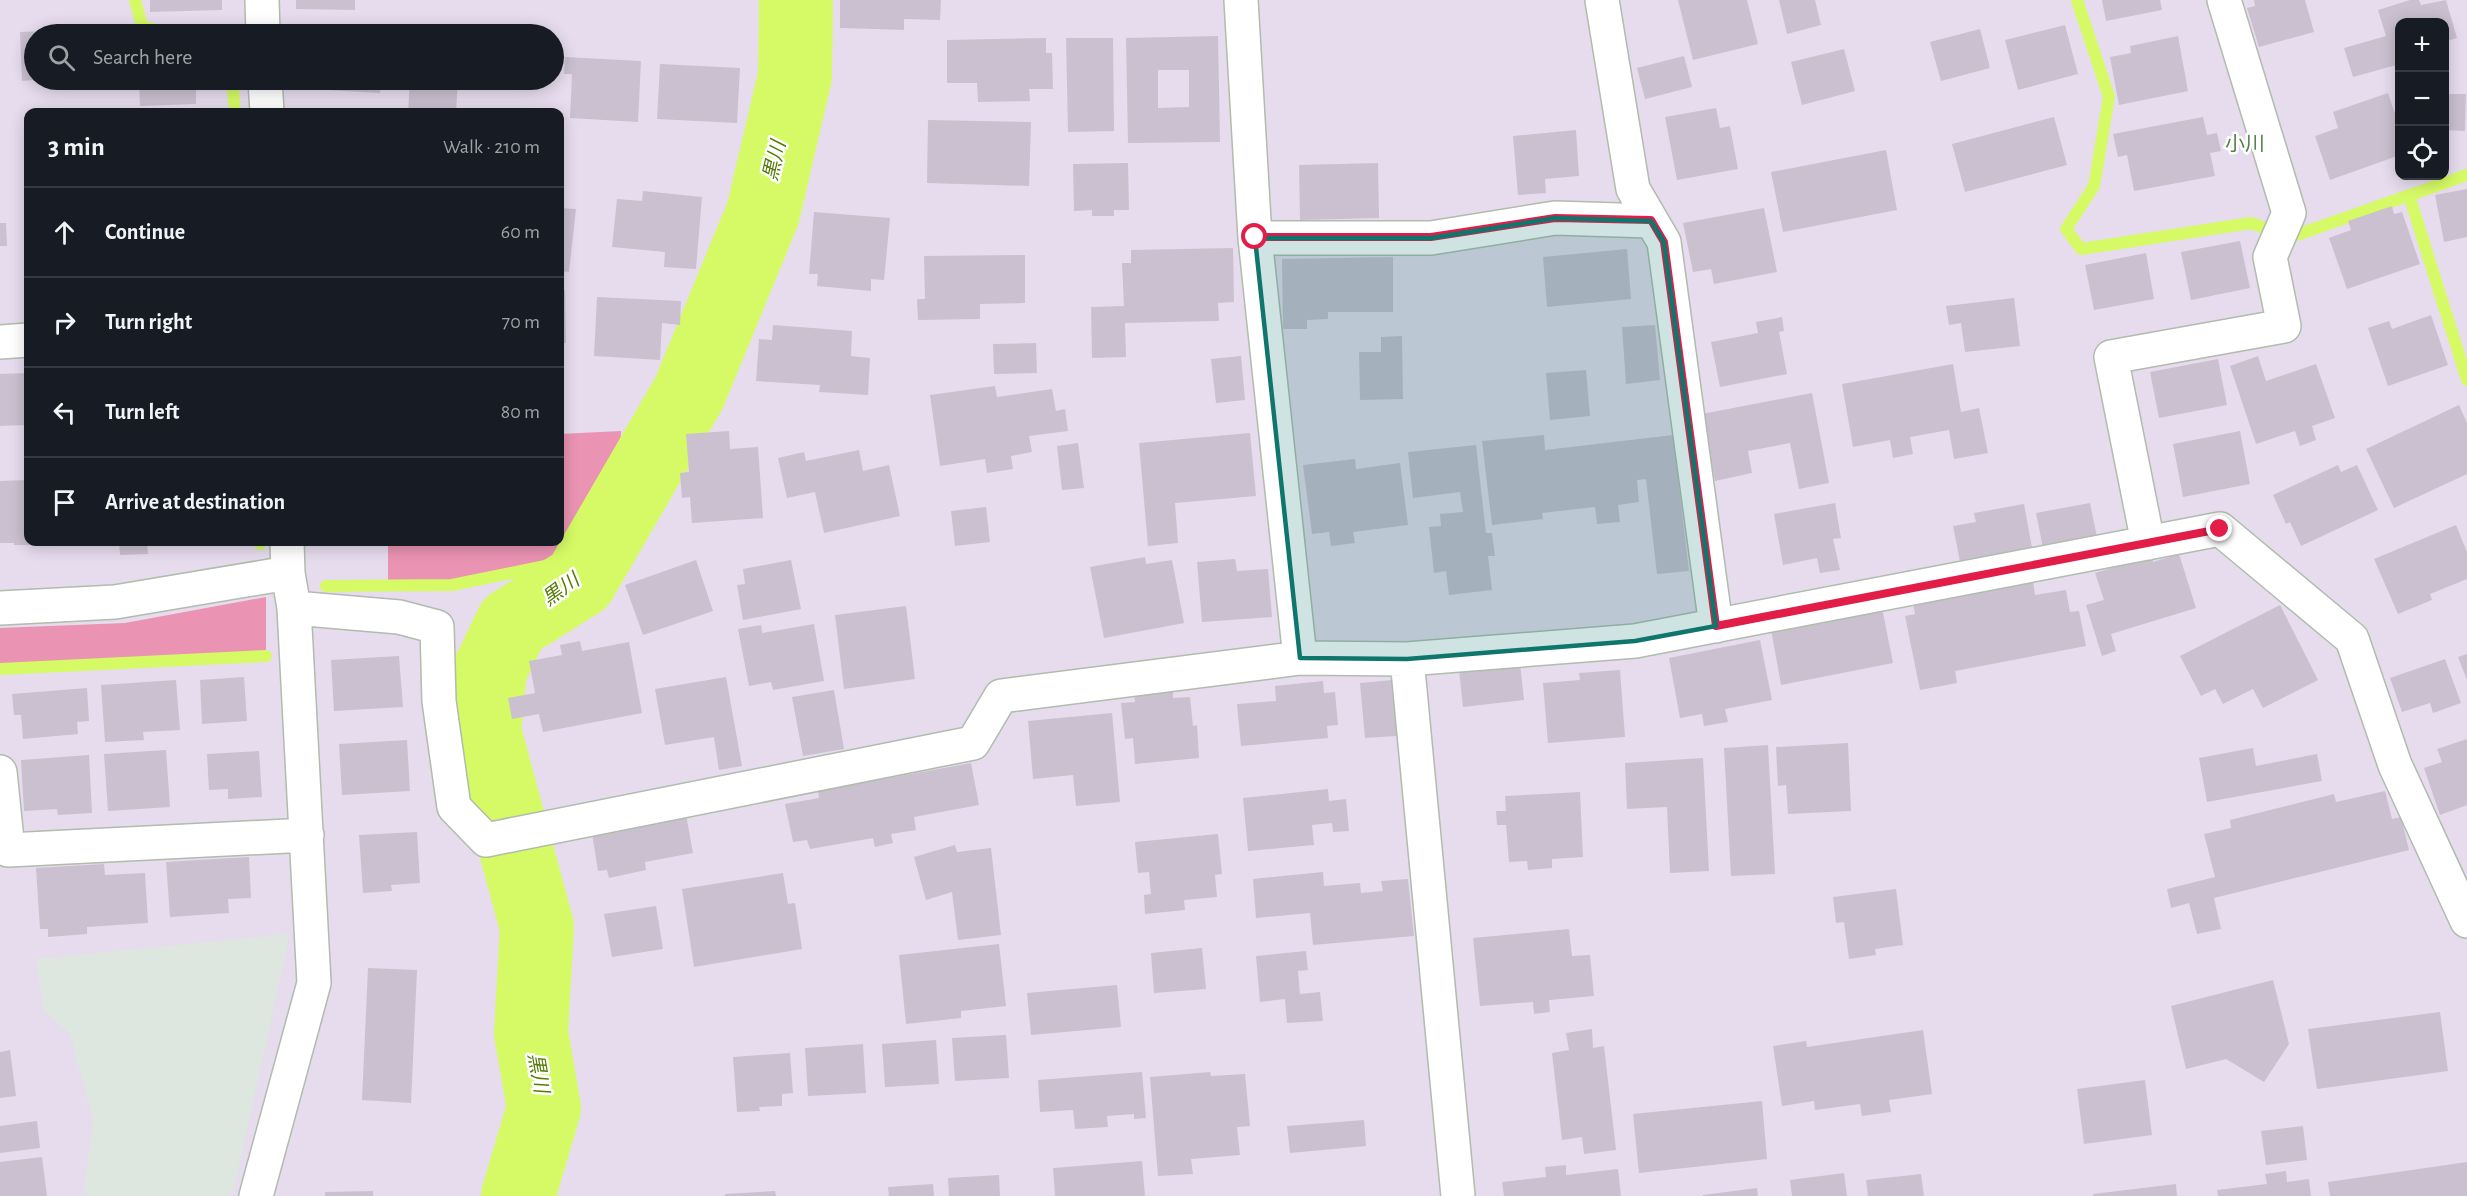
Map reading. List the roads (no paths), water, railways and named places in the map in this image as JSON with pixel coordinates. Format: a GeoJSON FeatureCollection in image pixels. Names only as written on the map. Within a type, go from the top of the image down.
{"type":"FeatureCollection","features":[{"type":"Feature","properties":{"kind":"street"},"geometry":{"type":"LineString","coordinates":[[261,0],[262,24]]}},
{"type":"Feature","properties":{"kind":"street"},"geometry":{"type":"LineString","coordinates":[[1241,0],[1255,237],[1300,658]]}},
{"type":"Feature","properties":{"kind":"street"},"geometry":{"type":"LineString","coordinates":[[1602,0],[1633,189],[1664,242],[1716,626]]}},
{"type":"Feature","properties":{"kind":"street"},"geometry":{"type":"LineString","coordinates":[[2148,543],[2111,357],[2284,326],[2270,257],[2289,213],[2224,0]]}},
{"type":"Feature","properties":{"kind":"street"},"geometry":{"type":"LineString","coordinates":[[266,90],[267,108]]}},
{"type":"Feature","properties":{"kind":"street"},"geometry":{"type":"LineString","coordinates":[[1255,237],[1421,238],[1555,218],[1651,220]]}},
{"type":"Feature","properties":{"kind":"street"},"geometry":{"type":"LineString","coordinates":[[0,342],[24,340]]}},
{"type":"Feature","properties":{"kind":"street"},"geometry":{"type":"LineString","coordinates":[[294,608],[399,617],[437,627],[439,701],[454,807],[486,840],[974,743],[1001,696],[1300,658],[1407,659],[1635,641],[2220,529],[2352,639],[2395,765],[2467,921]]}},
{"type":"Feature","properties":{"kind":"street"},"geometry":{"type":"LineString","coordinates":[[0,608],[115,602],[287,557],[294,608],[308,835],[314,982],[256,1196]]}},
{"type":"Feature","properties":{"kind":"street"},"geometry":{"type":"LineString","coordinates":[[1407,659],[1458,1196]]}},
{"type":"Feature","properties":{"kind":"street"},"geometry":{"type":"LineString","coordinates":[[0,772],[8,850],[308,835]]}},
{"type":"Feature","properties":{"kind":"waterway"},"geometry":{"type":"LineString","coordinates":[[135,0],[141,24]]}},
{"type":"Feature","properties":{"kind":"waterway","name":"黒川"},"geometry":{"type":"LineString","coordinates":[[518,1196],[544,1108],[531,1033],[537,927],[484,731],[490,670],[512,624],[580,581],[689,393],[763,213],[795,76],[796,0]]}},
{"type":"Feature","properties":{"kind":"waterway"},"geometry":{"type":"LineString","coordinates":[[2077,0],[2109,97],[2094,186],[2066,229],[2081,249],[2251,223],[2291,237],[2467,175]]}},
{"type":"Feature","properties":{"kind":"waterway"},"geometry":{"type":"LineString","coordinates":[[233,90],[235,108]]}},
{"type":"Feature","properties":{"kind":"waterway"},"geometry":{"type":"LineString","coordinates":[[2409,195],[2467,380]]}},
{"type":"Feature","properties":{"kind":"waterway"},"geometry":{"type":"LineString","coordinates":[[326,586],[452,585],[555,564],[580,581]]}},
{"type":"Feature","properties":{"kind":"waterway"},"geometry":{"type":"LineString","coordinates":[[0,669],[266,656]]}},
{"type":"Feature","properties":{"kind":"district","name":"小川"},"geometry":{"type":"Point","coordinates":[2245,144]}}]}
